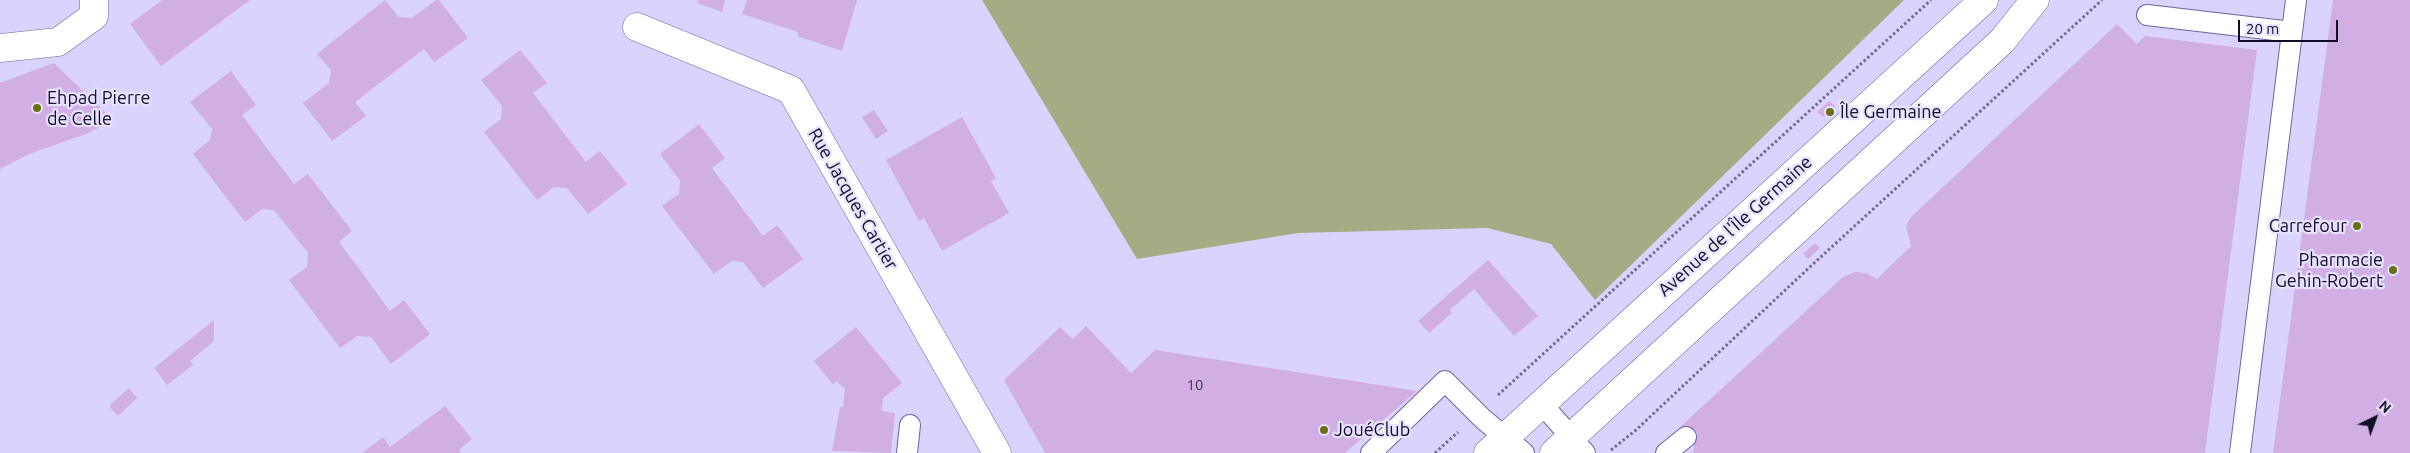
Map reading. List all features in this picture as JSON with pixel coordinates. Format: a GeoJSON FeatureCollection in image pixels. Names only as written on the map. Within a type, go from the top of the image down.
{"type":"FeatureCollection","features":[{"type":"Feature","properties":{"kind":"street"},"geometry":{"type":"LineString","coordinates":[[0,48],[58,42],[94,16],[94,0]]}},
{"type":"Feature","properties":{"kind":"street","name":"Avenue de l'Île Germaine"},"geometry":{"type":"LineString","coordinates":[[1505,448],[1542,404],[1984,0]]}},
{"type":"Feature","properties":{"kind":"street"},"geometry":{"type":"LineString","coordinates":[[1570,448],[2002,41],[2035,0]]}},
{"type":"Feature","properties":{"kind":"street","name":"Rue Jacques Cartier"},"geometry":{"type":"LineString","coordinates":[[637,27],[791,90],[997,453]]}},
{"type":"Feature","properties":{"kind":"lane"},"geometry":{"type":"LineString","coordinates":[[2240,453],[2296,0]]}},
{"type":"Feature","properties":{"kind":"lane"},"geometry":{"type":"LineString","coordinates":[[2147,15],[2292,32]]}},
{"type":"Feature","properties":{"kind":"lane"},"geometry":{"type":"LineString","coordinates":[[1371,453],[1445,382],[1478,413],[1505,448]]}},
{"type":"Feature","properties":{"kind":"lane"},"geometry":{"type":"LineString","coordinates":[[1542,404],[1570,448]]}},
{"type":"Feature","properties":{"kind":"lane"},"geometry":{"type":"LineString","coordinates":[[907,453],[910,426]]}},
{"type":"Feature","properties":{"kind":"lane"},"geometry":{"type":"LineString","coordinates":[[1666,453],[1686,436]]}},
{"type":"Feature","properties":{"kind":"path"},"geometry":{"type":"LineString","coordinates":[[1435,453],[1931,0]]}},
{"type":"Feature","properties":{"kind":"path"},"geometry":{"type":"LineString","coordinates":[[1606,453],[1636,430],[2102,0]]}},
{"type":"Feature","properties":{"kind":"green space"},"geometry":{"type":"Polygon","coordinates":[[[982,0],[1904,0],[1595,300],[1551,244],[1487,228],[1298,233],[1137,259],[982,0]]]}},
{"type":"Feature","properties":{"kind":"building"},"geometry":{"type":"Polygon","coordinates":[[[162,0],[250,0],[161,66],[130,24],[162,0]]]}},
{"type":"Feature","properties":{"kind":"building"},"geometry":{"type":"Polygon","coordinates":[[[385,0],[399,17],[412,18],[436,0],[439,0],[468,38],[434,62],[424,49],[355,102],[366,116],[332,141],[303,103],[329,83],[331,70],[317,54],[385,0]]]}},
{"type":"Feature","properties":{"kind":"building"},"geometry":{"type":"Polygon","coordinates":[[[698,0],[725,0],[722,12],[697,3],[698,0]]]}},
{"type":"Feature","properties":{"kind":"building"},"geometry":{"type":"Polygon","coordinates":[[[747,0],[857,0],[842,51],[797,36],[798,32],[742,14],[747,0]]]}},
{"type":"Feature","properties":{"kind":"building","name":"Carrefour"},"geometry":{"type":"Polygon","coordinates":[[[2333,0],[2410,0],[2410,453],[2273,453],[2333,0]]]}},
{"type":"Feature","properties":{"kind":"building"},"geometry":{"type":"Polygon","coordinates":[[[2117,24],[2137,44],[2145,36],[2257,50],[2205,453],[1693,453],[1694,445],[1679,428],[1843,277],[1855,272],[1866,273],[1877,279],[1911,246],[1906,226],[1911,217],[2117,24]]]}},
{"type":"Feature","properties":{"kind":"building"},"geometry":{"type":"Polygon","coordinates":[[[520,50],[547,83],[533,93],[586,162],[600,151],[627,184],[588,214],[567,188],[554,187],[537,200],[484,132],[501,119],[502,106],[481,80],[520,50]]]}},
{"type":"Feature","properties":{"kind":"building","name":"Ehpad Pierre de Celle"},"geometry":{"type":"Polygon","coordinates":[[[54,63],[113,120],[86,134],[29,154],[0,169],[0,83],[54,63]]]}},
{"type":"Feature","properties":{"kind":"building"},"geometry":{"type":"Polygon","coordinates":[[[231,71],[256,105],[242,115],[294,184],[308,174],[352,231],[339,242],[390,311],[404,300],[430,334],[391,364],[371,337],[357,336],[340,348],[289,280],[307,267],[308,253],[274,210],[262,209],[245,222],[193,154],[210,140],[212,129],[190,102],[231,71]]]}},
{"type":"Feature","properties":{"kind":"building"},"geometry":{"type":"Polygon","coordinates":[[[1829,101],[1835,106],[1823,117],[1817,112],[1829,101]]]}},
{"type":"Feature","properties":{"kind":"building"},"geometry":{"type":"Polygon","coordinates":[[[874,110],[888,131],[876,139],[862,117],[874,110]]]}},
{"type":"Feature","properties":{"kind":"building"},"geometry":{"type":"Polygon","coordinates":[[[962,117],[996,178],[991,181],[1009,213],[942,251],[924,218],[919,221],[886,160],[962,117]]]}},
{"type":"Feature","properties":{"kind":"building"},"geometry":{"type":"Polygon","coordinates":[[[699,124],[725,158],[712,168],[763,236],[777,225],[803,259],[763,288],[743,262],[732,261],[714,274],[662,206],[679,194],[680,181],[660,154],[699,124]]]}},
{"type":"Feature","properties":{"kind":"building"},"geometry":{"type":"Polygon","coordinates":[[[1815,243],[1820,248],[1808,259],[1803,254],[1815,243]]]}},
{"type":"Feature","properties":{"kind":"building"},"geometry":{"type":"Polygon","coordinates":[[[1488,260],[1538,316],[1514,336],[1474,289],[1450,310],[1452,313],[1429,333],[1418,321],[1488,260]]]}},
{"type":"Feature","properties":{"kind":"building"},"geometry":{"type":"Polygon","coordinates":[[[214,320],[214,341],[190,361],[193,365],[167,385],[154,368],[214,320]]]}},
{"type":"Feature","properties":{"kind":"building"},"geometry":{"type":"Polygon","coordinates":[[[1086,326],[1131,373],[1155,350],[1417,391],[1345,453],[1045,453],[1004,380],[1060,327],[1073,339],[1086,326]]]}},
{"type":"Feature","properties":{"kind":"building"},"geometry":{"type":"Polygon","coordinates":[[[856,327],[902,383],[883,398],[882,411],[895,413],[891,453],[832,451],[840,407],[843,407],[845,389],[836,381],[833,385],[814,361],[856,327]]]}},
{"type":"Feature","properties":{"kind":"building"},"geometry":{"type":"Polygon","coordinates":[[[129,388],[137,398],[118,416],[109,406],[129,388]]]}},
{"type":"Feature","properties":{"kind":"building"},"geometry":{"type":"Polygon","coordinates":[[[445,406],[472,439],[459,450],[461,453],[362,453],[383,437],[390,447],[445,406]]]}},
{"type":"Feature","properties":{"kind":"place","name":"Ehpad Pierre de Celle"},"geometry":{"type":"Point","coordinates":[37,108]}},
{"type":"Feature","properties":{"kind":"place","name":"Île Germaine"},"geometry":{"type":"Point","coordinates":[1830,112]}},
{"type":"Feature","properties":{"kind":"place","name":"Carrefour"},"geometry":{"type":"Point","coordinates":[2357,226]}},
{"type":"Feature","properties":{"kind":"place","name":"Pharmacie Gehin-Robert"},"geometry":{"type":"Point","coordinates":[2393,270]}},
{"type":"Feature","properties":{"kind":"place","name":"JouéClub"},"geometry":{"type":"Point","coordinates":[1324,430]}}]}
